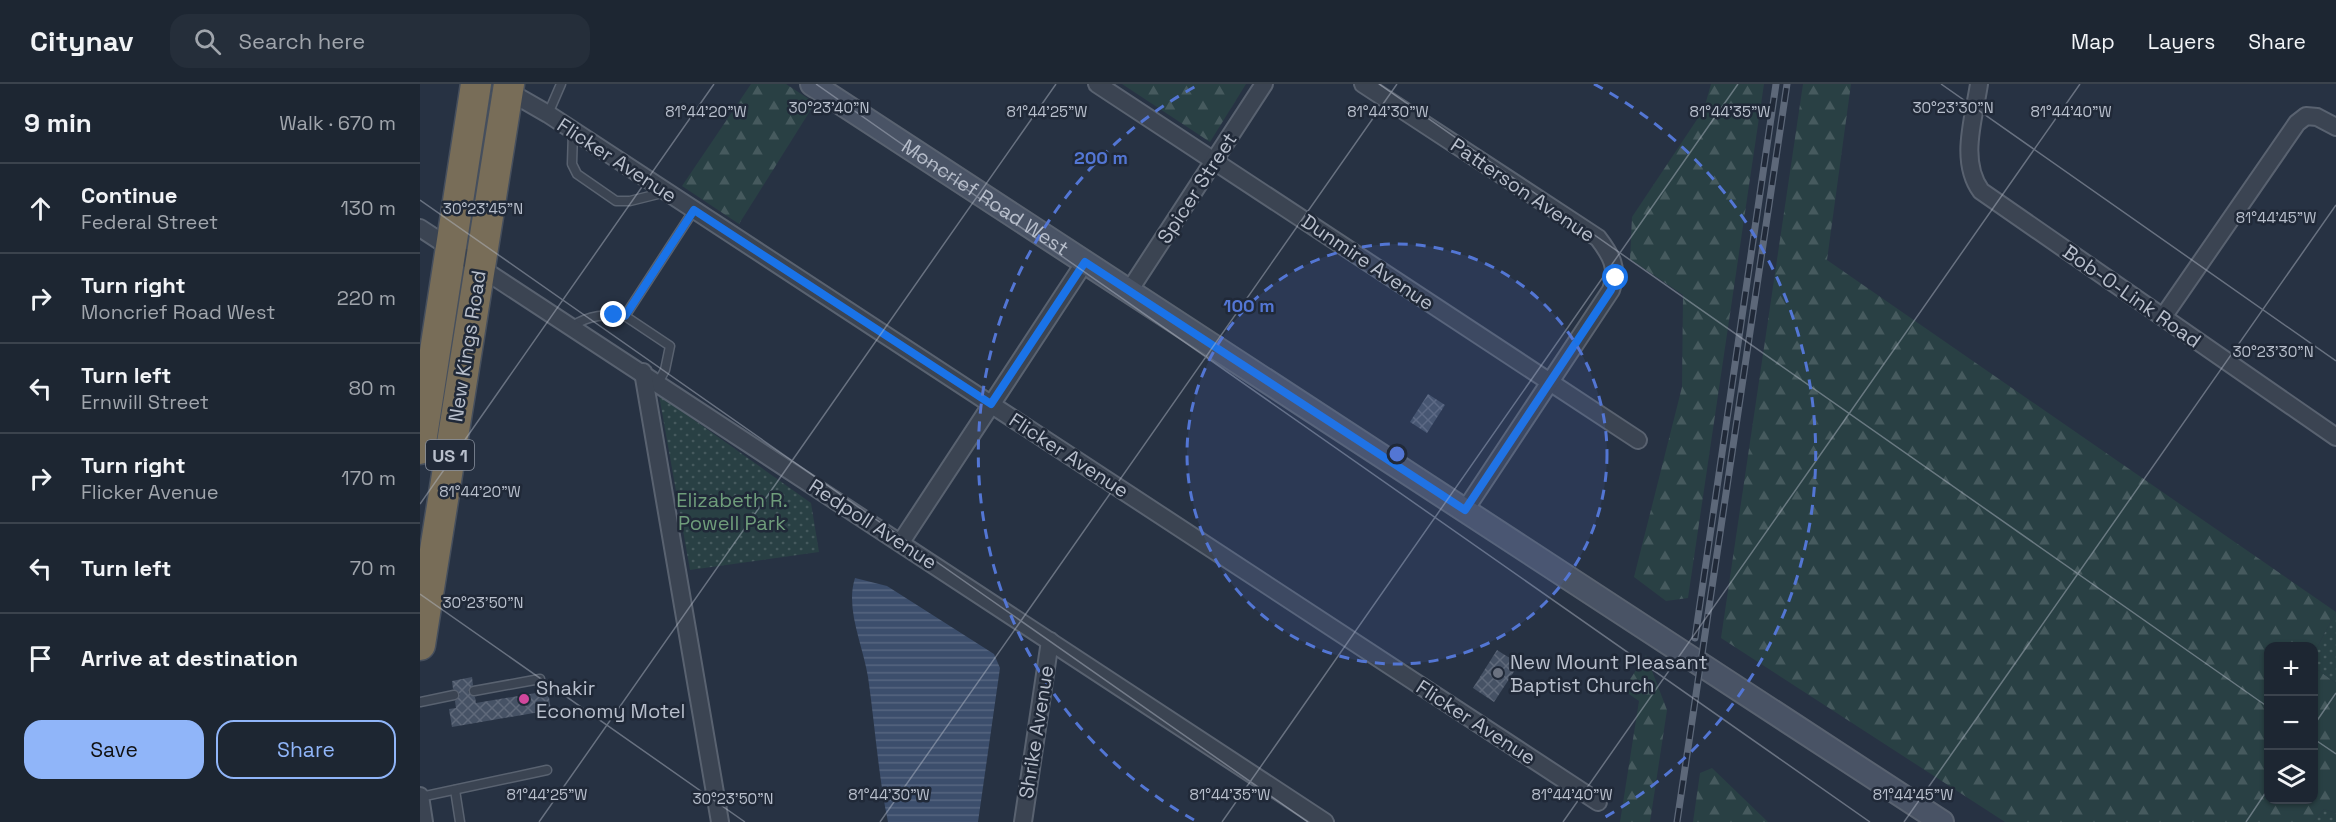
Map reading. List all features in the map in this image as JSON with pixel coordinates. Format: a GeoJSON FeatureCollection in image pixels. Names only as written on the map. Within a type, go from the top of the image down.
{"type":"FeatureCollection","features":[{"type":"Feature","properties":{"kind":"highway","name":"New Kings Road"},"geometry":{"type":"LineString","coordinates":[[420,449],[476,84]]}},
{"type":"Feature","properties":{"kind":"highway","name":"New Kings Road"},"geometry":{"type":"LineString","coordinates":[[420,645],[509,88]]}},
{"type":"Feature","properties":{"kind":"street","name":"Moncrief Road West"},"geometry":{"type":"LineString","coordinates":[[812,84],[1942,822]]}},
{"type":"Feature","properties":{"kind":"street","name":"Dunmire Avenue"},"geometry":{"type":"LineString","coordinates":[[1097,84],[1638,440]]}},
{"type":"Feature","properties":{"kind":"street","name":"Spicer Street"},"geometry":{"type":"LineString","coordinates":[[1129,291],[1264,84]]}},
{"type":"Feature","properties":{"kind":"street","name":"Patterson Avenue"},"geometry":{"type":"LineString","coordinates":[[1363,84],[1598,238],[1615,265],[1616,278],[1611,290],[1550,382]]}},
{"type":"Feature","properties":{"kind":"street","name":"Bob-O-Link Road"},"geometry":{"type":"LineString","coordinates":[[1979,84],[1969,166],[1974,181],[1990,199],[2336,437]]}},
{"type":"Feature","properties":{"kind":"street","name":"Flicker Avenue"},"geometry":{"type":"LineString","coordinates":[[509,88],[1599,802]]}},
{"type":"Feature","properties":{"kind":"street"},"geometry":{"type":"LineString","coordinates":[[2163,317],[2297,123],[2306,116],[2317,117],[2336,127]]}},
{"type":"Feature","properties":{"kind":"street","name":"Redpoll Avenue"},"geometry":{"type":"LineString","coordinates":[[420,228],[644,372],[1317,820]]}},
{"type":"Feature","properties":{"kind":"street"},"geometry":{"type":"LineString","coordinates":[[901,542],[1085,262]]}},
{"type":"Feature","properties":{"kind":"street"},"geometry":{"type":"LineString","coordinates":[[644,372],[720,822]]}},
{"type":"Feature","properties":{"kind":"street"},"geometry":{"type":"LineString","coordinates":[[1465,510],[1550,382]]}},
{"type":"Feature","properties":{"kind":"street","name":"Shrike Avenue"},"geometry":{"type":"LineString","coordinates":[[1023,822],[1050,641]]}},
{"type":"Feature","properties":{"kind":"street"},"geometry":{"type":"LineString","coordinates":[[420,797],[424,822]]}},
{"type":"Feature","properties":{"kind":"lane"},"geometry":{"type":"LineString","coordinates":[[548,114],[561,84]]}},
{"type":"Feature","properties":{"kind":"lane"},"geometry":{"type":"LineString","coordinates":[[573,131],[572,164],[577,174],[616,201],[630,201],[666,192]]}},
{"type":"Feature","properties":{"kind":"lane"},"geometry":{"type":"LineString","coordinates":[[625,316],[694,210]]}},
{"type":"Feature","properties":{"kind":"lane"},"geometry":{"type":"LineString","coordinates":[[572,326],[586,318],[604,315],[625,316],[670,346],[665,370],[658,383]]}},
{"type":"Feature","properties":{"kind":"lane"},"geometry":{"type":"LineString","coordinates":[[474,691],[540,679]]}},
{"type":"Feature","properties":{"kind":"lane"},"geometry":{"type":"LineString","coordinates":[[420,702],[454,695]]}},
{"type":"Feature","properties":{"kind":"lane"},"geometry":{"type":"LineString","coordinates":[[420,797],[547,770]]}},
{"type":"Feature","properties":{"kind":"lane"},"geometry":{"type":"LineString","coordinates":[[455,790],[460,822]]}},
{"type":"Feature","properties":{"kind":"green space"},"geometry":{"type":"Polygon","coordinates":[[[751,84],[786,84],[815,103],[739,224],[682,186],[751,84]]]}},
{"type":"Feature","properties":{"kind":"green space"},"geometry":{"type":"Polygon","coordinates":[[[1122,84],[1246,84],[1210,142],[1122,84]]]}},
{"type":"Feature","properties":{"kind":"green space"},"geometry":{"type":"Polygon","coordinates":[[[1711,84],[1764,84],[1688,598],[1666,601],[1634,577],[1682,387],[1683,295],[1630,259],[1632,217],[1704,109],[1711,84]]]}},
{"type":"Feature","properties":{"kind":"green space"},"geometry":{"type":"Polygon","coordinates":[[[1803,84],[1851,84],[1827,260],[2336,612],[2318,646],[2318,642],[2264,642],[2264,804],[2318,804],[2318,670],[2336,683],[2336,813],[2324,809],[2313,822],[2005,822],[1721,638],[1803,84]]]}},
{"type":"Feature","properties":{"kind":"green space","name":"Elizabeth R. Powell Park"},"geometry":{"type":"Polygon","coordinates":[[[659,395],[811,503],[819,552],[690,570],[659,395]]]}},
{"type":"Feature","properties":{"kind":"green space"},"geometry":{"type":"Polygon","coordinates":[[[747,500],[752,531],[694,539],[689,508],[747,500]]]}},
{"type":"Feature","properties":{"kind":"green space"},"geometry":{"type":"Polygon","coordinates":[[[2336,612],[2336,683],[2318,670],[2318,646],[2336,612]]]}},
{"type":"Feature","properties":{"kind":"green space"},"geometry":{"type":"Polygon","coordinates":[[[1646,655],[1667,710],[1650,822],[1620,822],[1639,701],[1623,690],[1646,655]]]}},
{"type":"Feature","properties":{"kind":"green space"},"geometry":{"type":"Polygon","coordinates":[[[1712,768],[1768,822],[1693,822],[1700,773],[1712,768]]]}},
{"type":"Feature","properties":{"kind":"green space"},"geometry":{"type":"Polygon","coordinates":[[[2324,809],[2336,813],[2336,822],[2313,822],[2324,809]]]}},
{"type":"Feature","properties":{"kind":"water"},"geometry":{"type":"Polygon","coordinates":[[[855,578],[887,586],[994,654],[1000,668],[978,822],[888,822],[866,665],[853,615],[852,590],[855,578]]]}},
{"type":"Feature","properties":{"kind":"building"},"geometry":{"type":"Polygon","coordinates":[[[1428,394],[1445,405],[1427,433],[1410,422],[1428,394]]]}},
{"type":"Feature","properties":{"kind":"building","name":"New Mount Pleasant Baptist Church"},"geometry":{"type":"Polygon","coordinates":[[[1497,650],[1519,664],[1494,702],[1473,688],[1497,650]]]}},
{"type":"Feature","properties":{"kind":"building","name":"Shakir Economy Motel"},"geometry":{"type":"Polygon","coordinates":[[[472,677],[473,685],[468,692],[475,697],[476,703],[548,691],[551,710],[452,727],[449,709],[456,708],[455,701],[460,694],[453,689],[452,681],[472,677]]]}},
{"type":"Feature","properties":{"kind":"railway"},"geometry":{"type":"LineString","coordinates":[[1695,638],[1776,84]]}},
{"type":"Feature","properties":{"kind":"railway"},"geometry":{"type":"LineString","coordinates":[[1677,822],[1787,84]]}},
{"type":"Feature","properties":{"kind":"place","name":"New Mount Pleasant Baptist Church"},"geometry":{"type":"Point","coordinates":[1498,673]}},
{"type":"Feature","properties":{"kind":"place","name":"Shakir Economy Motel"},"geometry":{"type":"Point","coordinates":[524,699]}},
{"type":"Feature","properties":{"kind":"route"},"geometry":{"type":"LineString","coordinates":[[614,315],[625,316],[694,210],[991,404],[1085,262],[1465,510],[1611,290],[1616,278]]}}]}
